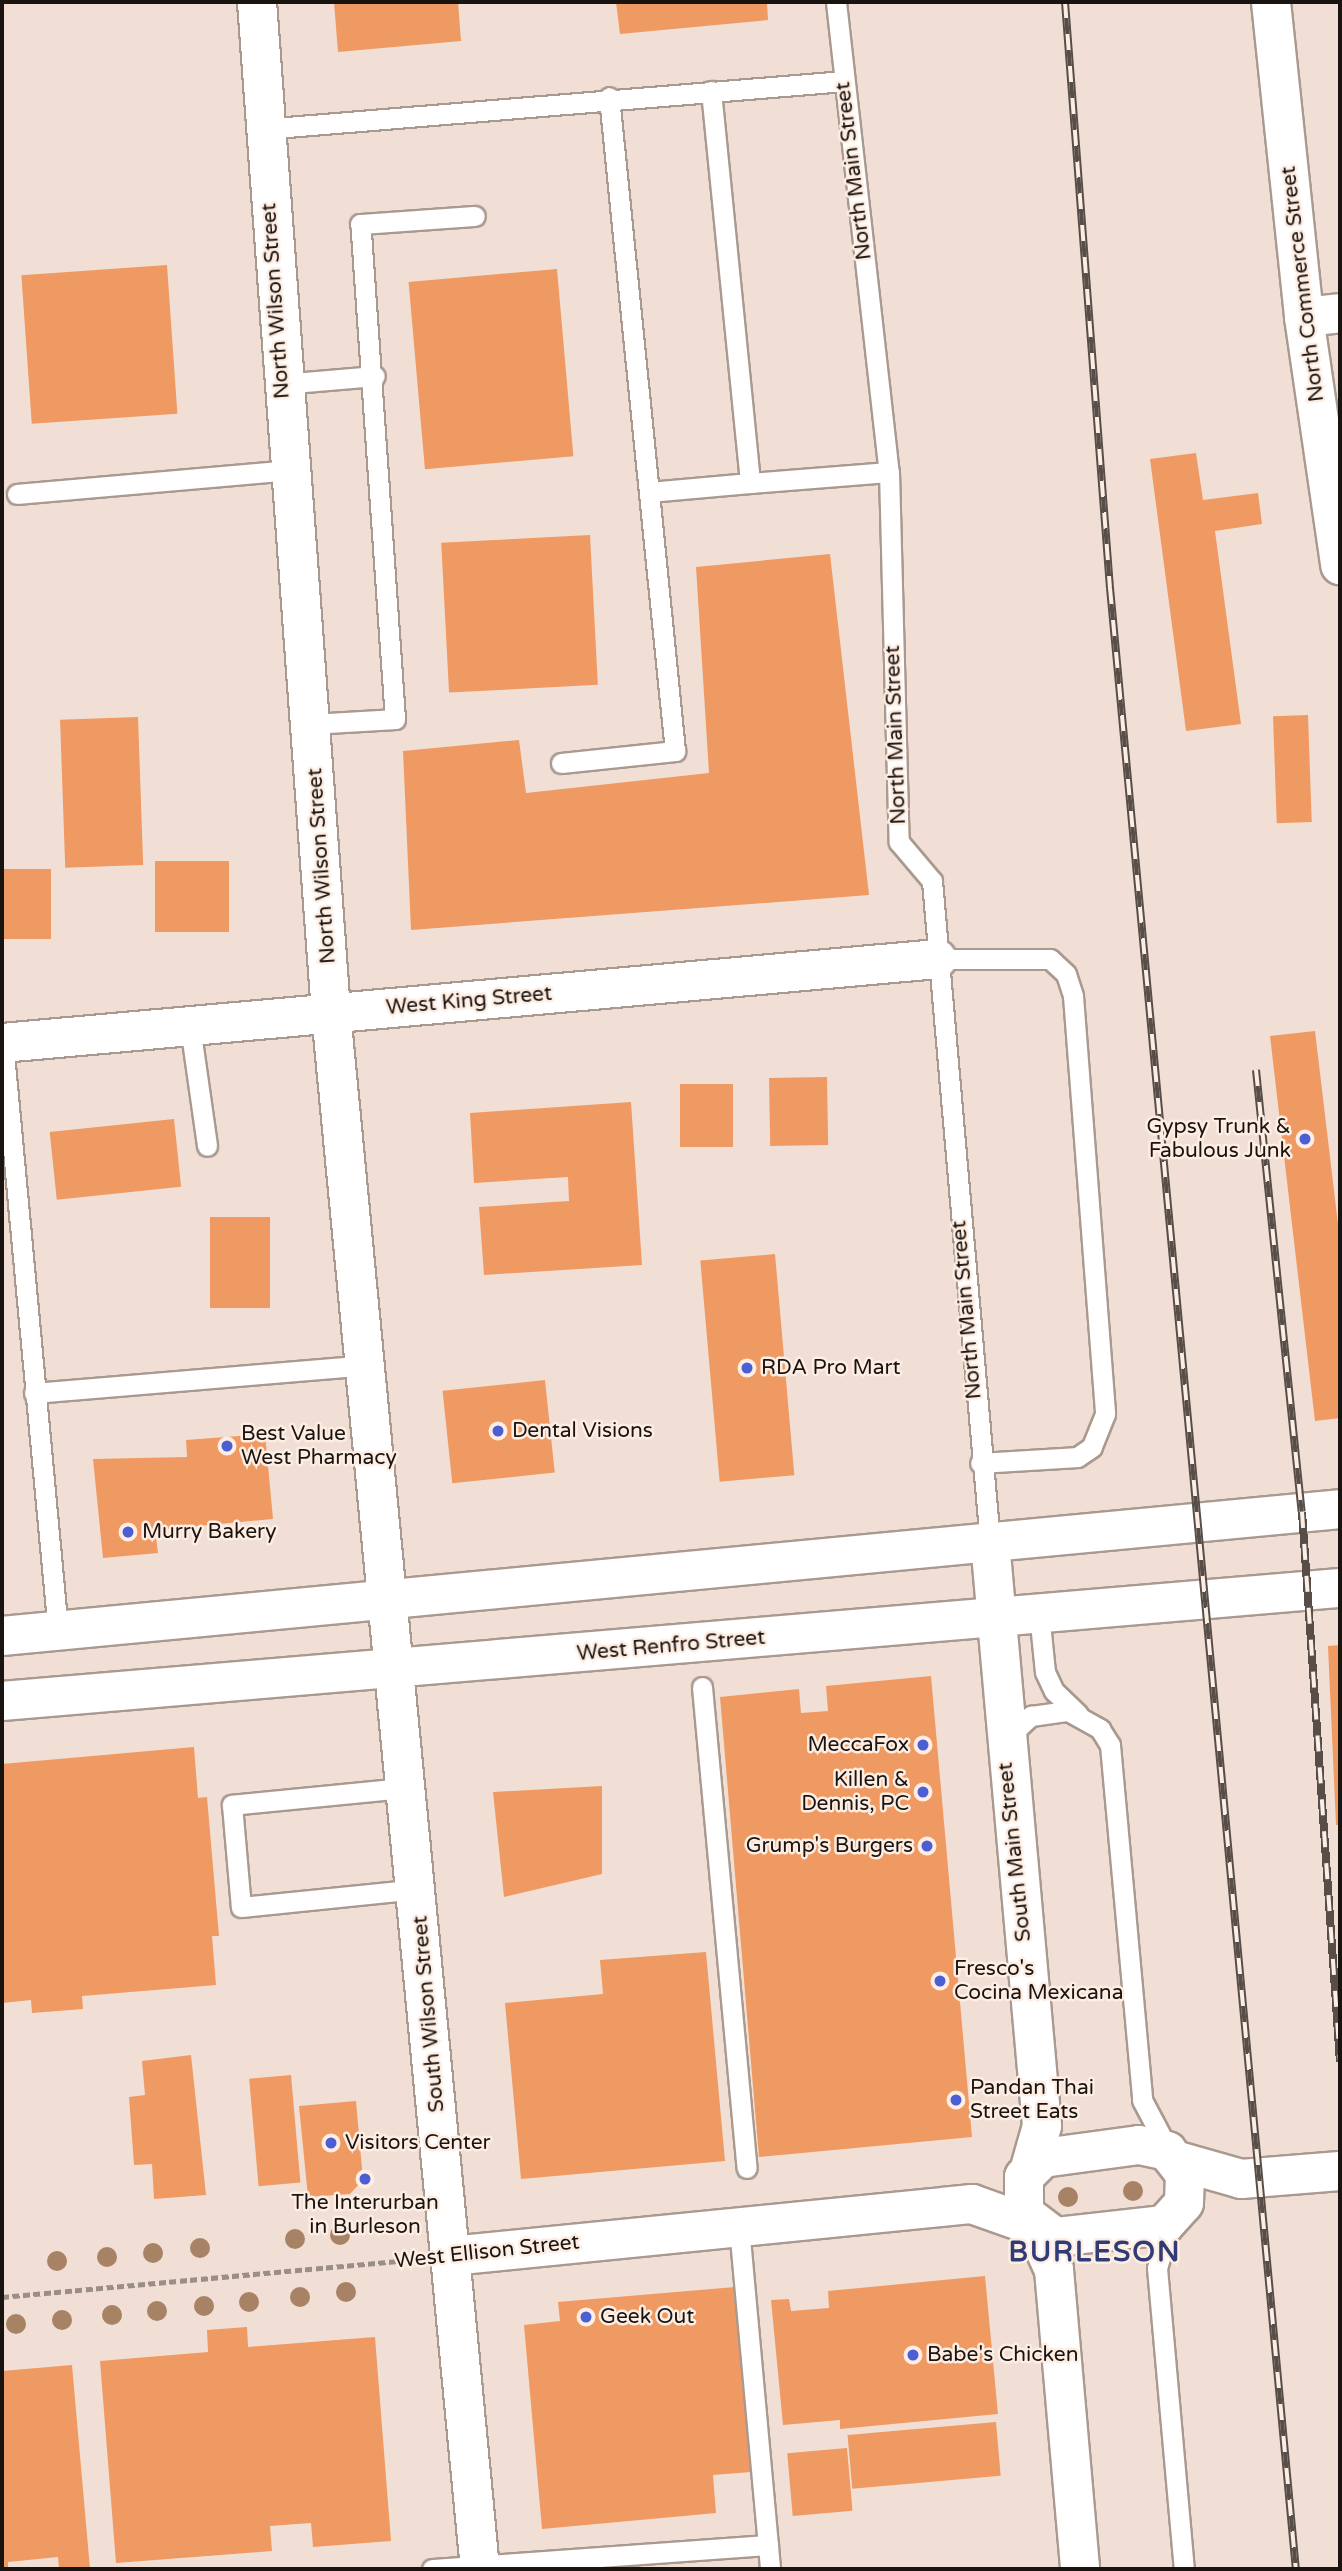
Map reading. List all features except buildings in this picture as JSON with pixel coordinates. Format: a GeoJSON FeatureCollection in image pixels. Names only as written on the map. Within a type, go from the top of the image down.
{"type":"FeatureCollection","features":[{"type":"Feature","properties":{"kind":"street","name":"North Wilson Street"},"geometry":{"type":"LineString","coordinates":[[257,2],[263,129],[312,723],[331,1013],[366,1365],[390,1670]]}},
{"type":"Feature","properties":{"kind":"street","name":"North Commerce Street"},"geometry":{"type":"LineString","coordinates":[[1271,2],[1322,315],[1340,565]]}},
{"type":"Feature","properties":{"kind":"street","name":"West King Street"},"geometry":{"type":"LineString","coordinates":[[2,1043],[937,959]]}},
{"type":"Feature","properties":{"kind":"street"},"geometry":{"type":"LineString","coordinates":[[2,1636],[384,1602],[1340,1509]]}},
{"type":"Feature","properties":{"kind":"street","name":"South Main Street"},"geometry":{"type":"LineString","coordinates":[[990,1542],[1004,1741],[1042,2126],[1020,2202],[1033,2227]]}},
{"type":"Feature","properties":{"kind":"street","name":"West Renfro Street"},"geometry":{"type":"LineString","coordinates":[[2,1701],[1340,1588]]}},
{"type":"Feature","properties":{"kind":"street","name":"South Wilson Street"},"geometry":{"type":"LineString","coordinates":[[390,1670],[417,1889],[480,2568]]}},
{"type":"Feature","properties":{"kind":"street"},"geometry":{"type":"LineString","coordinates":[[972,2204],[1055,2154],[1139,2145],[1176,2159],[1252,2178],[1340,2171]]}},
{"type":"Feature","properties":{"kind":"street"},"geometry":{"type":"LineString","coordinates":[[1174,2216],[1187,2189],[1176,2159]]}},
{"type":"Feature","properties":{"kind":"street"},"geometry":{"type":"LineString","coordinates":[[972,2204],[1068,2237],[1151,2228],[1252,2178]]}},
{"type":"Feature","properties":{"kind":"street","name":"West Ellison Street"},"geometry":{"type":"LineString","coordinates":[[451,2256],[972,2204]]}},
{"type":"Feature","properties":{"kind":"street"},"geometry":{"type":"LineString","coordinates":[[1033,2227],[1054,2270],[1080,2569]]}},
{"type":"Feature","properties":{"kind":"lane","name":"North Main Street"},"geometry":{"type":"LineString","coordinates":[[836,2],[889,472],[899,842],[932,881],[980,1463],[990,1542]]}},
{"type":"Feature","properties":{"kind":"lane"},"geometry":{"type":"LineString","coordinates":[[263,129],[609,97],[844,81]]}},
{"type":"Feature","properties":{"kind":"lane"},"geometry":{"type":"LineString","coordinates":[[711,91],[750,483]]}},
{"type":"Feature","properties":{"kind":"lane"},"geometry":{"type":"LineString","coordinates":[[561,763],[674,751],[609,97]]}},
{"type":"Feature","properties":{"kind":"lane"},"geometry":{"type":"LineString","coordinates":[[312,723],[395,719],[375,376],[360,224],[475,216]]}},
{"type":"Feature","properties":{"kind":"lane"},"geometry":{"type":"LineString","coordinates":[[282,384],[375,376]]}},
{"type":"Feature","properties":{"kind":"lane"},"geometry":{"type":"LineString","coordinates":[[17,494],[290,470]]}},
{"type":"Feature","properties":{"kind":"lane"},"geometry":{"type":"LineString","coordinates":[[649,492],[889,472]]}},
{"type":"Feature","properties":{"kind":"lane"},"geometry":{"type":"LineString","coordinates":[[937,959],[1017,954],[1049,959],[1066,974],[1073,996],[1105,1414],[1092,1447],[1077,1457],[980,1463]]}},
{"type":"Feature","properties":{"kind":"lane"},"geometry":{"type":"LineString","coordinates":[[190,1026],[207,1146]]}},
{"type":"Feature","properties":{"kind":"lane"},"geometry":{"type":"LineString","coordinates":[[2,1043],[58,1631]]}},
{"type":"Feature","properties":{"kind":"lane"},"geometry":{"type":"LineString","coordinates":[[34,1393],[366,1365]]}},
{"type":"Feature","properties":{"kind":"lane"},"geometry":{"type":"LineString","coordinates":[[1039,1613],[1045,1672],[1067,1707],[1085,1718],[1110,1745],[1142,2100],[1176,2159]]}},
{"type":"Feature","properties":{"kind":"lane"},"geometry":{"type":"LineString","coordinates":[[702,1687],[747,2168]]}},
{"type":"Feature","properties":{"kind":"lane"},"geometry":{"type":"LineString","coordinates":[[1004,1741],[1016,1726],[1049,1710],[1085,1718]]}},
{"type":"Feature","properties":{"kind":"lane"},"geometry":{"type":"LineString","coordinates":[[404,1788],[232,1805],[242,1907],[417,1889]]}},
{"type":"Feature","properties":{"kind":"lane"},"geometry":{"type":"LineString","coordinates":[[1174,2216],[1157,2267],[1184,2569]]}},
{"type":"Feature","properties":{"kind":"lane"},"geometry":{"type":"LineString","coordinates":[[739,2227],[770,2569]]}},
{"type":"Feature","properties":{"kind":"lane"},"geometry":{"type":"LineString","coordinates":[[432,2569],[480,2568],[768,2545]]}},
{"type":"Feature","properties":{"kind":"path","name":"West Ellison Street"},"geometry":{"type":"LineString","coordinates":[[2,2297],[451,2256]]}},
{"type":"Feature","properties":{"kind":"railway"},"geometry":{"type":"LineString","coordinates":[[1065,2],[1110,588],[1296,2569]]}},
{"type":"Feature","properties":{"kind":"railway"},"geometry":{"type":"LineString","coordinates":[[1256,1070],[1302,1512],[1340,2062]]}},
{"type":"Feature","properties":{"kind":"place","name":"Gypsy Trunk & Fabulous Junk"},"geometry":{"type":"Point","coordinates":[1305,1139]}},
{"type":"Feature","properties":{"kind":"place","name":"RDA Pro Mart"},"geometry":{"type":"Point","coordinates":[747,1368]}},
{"type":"Feature","properties":{"kind":"place","name":"Dental Visions"},"geometry":{"type":"Point","coordinates":[498,1431]}},
{"type":"Feature","properties":{"kind":"place","name":"Best Value West Pharmacy"},"geometry":{"type":"Point","coordinates":[227,1446]}},
{"type":"Feature","properties":{"kind":"place","name":"Murry Bakery"},"geometry":{"type":"Point","coordinates":[128,1532]}},
{"type":"Feature","properties":{"kind":"place","name":"MeccaFox"},"geometry":{"type":"Point","coordinates":[923,1745]}},
{"type":"Feature","properties":{"kind":"place","name":"Killen & Dennis, PC"},"geometry":{"type":"Point","coordinates":[923,1792]}},
{"type":"Feature","properties":{"kind":"place","name":"Grump's Burgers"},"geometry":{"type":"Point","coordinates":[927,1846]}},
{"type":"Feature","properties":{"kind":"place","name":"Fresco's Cocina Mexicana"},"geometry":{"type":"Point","coordinates":[940,1981]}},
{"type":"Feature","properties":{"kind":"place","name":"Pandan Thai Street Eats"},"geometry":{"type":"Point","coordinates":[956,2100]}},
{"type":"Feature","properties":{"kind":"place","name":"Visitors Center"},"geometry":{"type":"Point","coordinates":[331,2143]}},
{"type":"Feature","properties":{"kind":"place","name":"The Interurban in Burleson"},"geometry":{"type":"Point","coordinates":[365,2179]}},
{"type":"Feature","properties":{"kind":"place","name":"Geek Out"},"geometry":{"type":"Point","coordinates":[586,2317]}},
{"type":"Feature","properties":{"kind":"place","name":"Babe's Chicken"},"geometry":{"type":"Point","coordinates":[913,2355]}},
{"type":"Feature","properties":{"kind":"district","name":"BURLESON"},"geometry":{"type":"Point","coordinates":[1095,2252]}}]}
